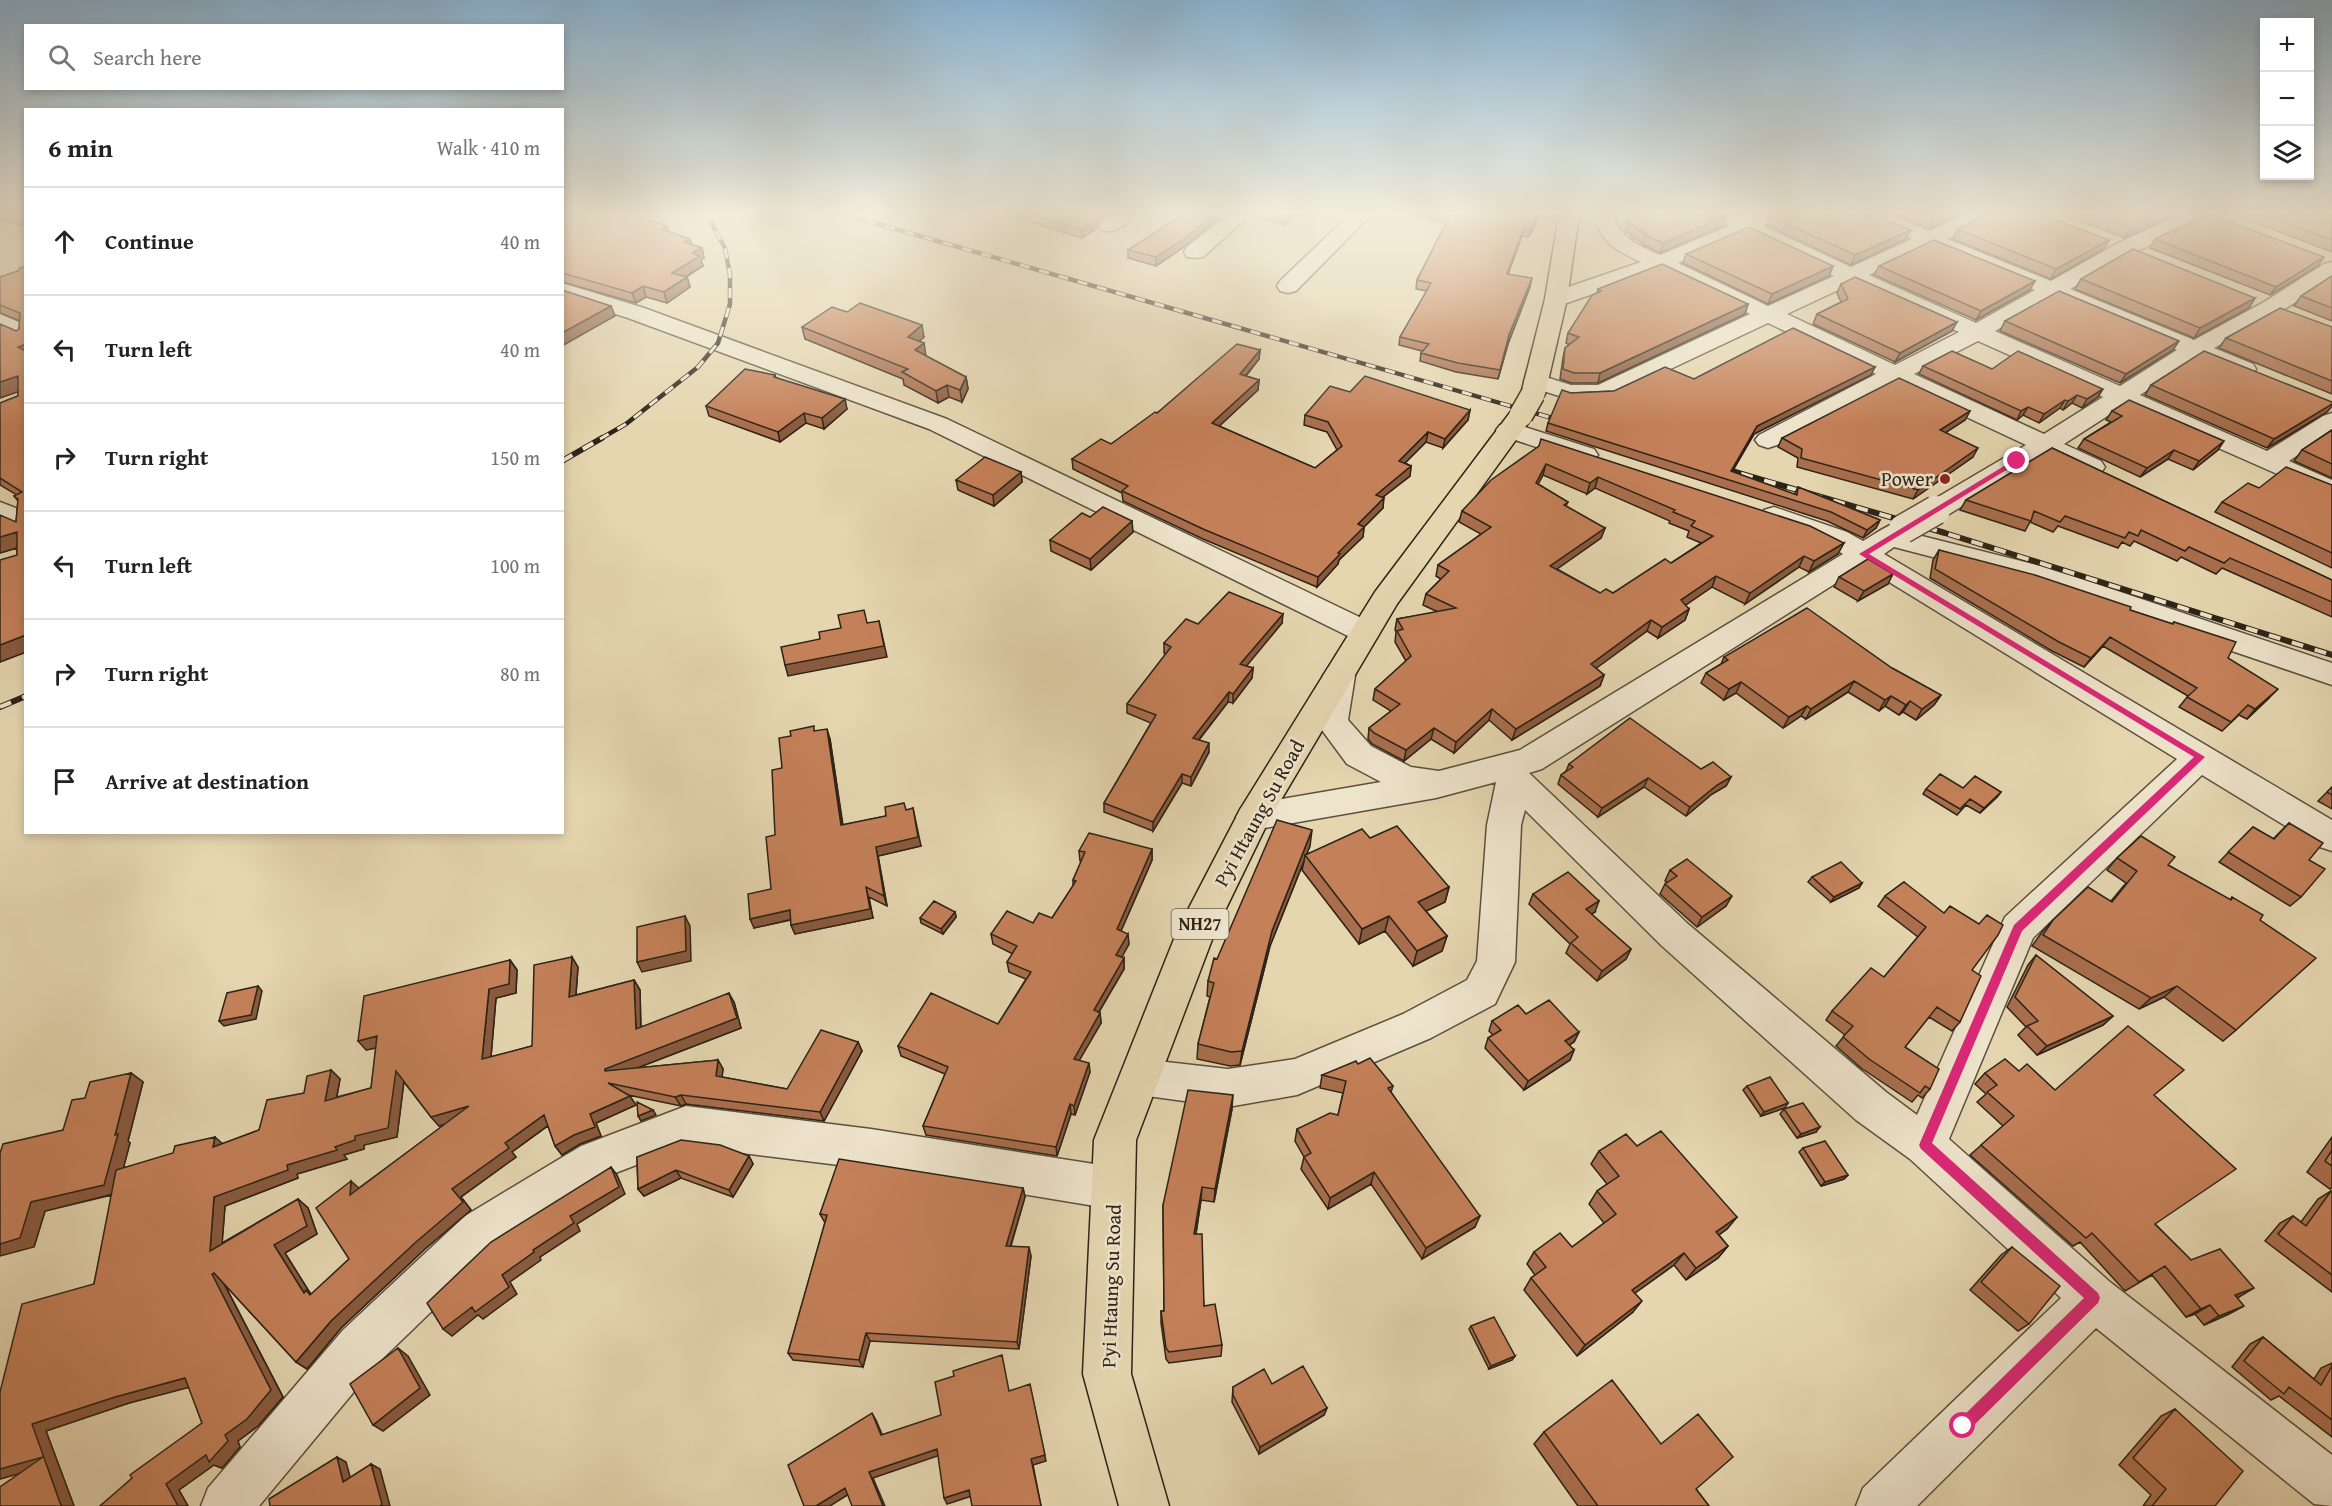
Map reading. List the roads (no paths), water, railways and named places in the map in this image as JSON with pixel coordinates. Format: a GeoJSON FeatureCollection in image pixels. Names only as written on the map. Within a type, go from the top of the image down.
{"type":"FeatureCollection","features":[{"type":"Feature","properties":{"kind":"highway","name":"Pyi Htaung Su Road"},"geometry":{"type":"LineString","coordinates":[[1144,1506],[1107,1374],[1115,1140],[1197,929],[1253,817],[1385,599],[1525,405],[1558,285]]}},
{"type":"Feature","properties":{"kind":"street"},"geometry":{"type":"LineString","coordinates":[[1556,299],[1596,285]]}},
{"type":"Feature","properties":{"kind":"street"},"geometry":{"type":"LineString","coordinates":[[1707,285],[2119,480]]}},
{"type":"Feature","properties":{"kind":"street"},"geometry":{"type":"LineString","coordinates":[[1525,405],[1569,392],[1602,392],[1831,285]]}},
{"type":"Feature","properties":{"kind":"street"},"geometry":{"type":"LineString","coordinates":[[1873,285],[2332,490]]}},
{"type":"Feature","properties":{"kind":"street"},"geometry":{"type":"LineString","coordinates":[[2037,285],[2269,379]]}},
{"type":"Feature","properties":{"kind":"street"},"geometry":{"type":"LineString","coordinates":[[1768,440],[1977,332],[2061,285]]}},
{"type":"Feature","properties":{"kind":"street"},"geometry":{"type":"LineString","coordinates":[[1253,817],[1451,781],[1509,773],[1897,533],[2045,445],[2194,349],[2272,307],[2299,285]]}},
{"type":"Feature","properties":{"kind":"street"},"geometry":{"type":"LineString","coordinates":[[565,294],[636,313],[938,424],[1365,632]]}},
{"type":"Feature","properties":{"kind":"street"},"geometry":{"type":"LineString","coordinates":[[0,321],[24,333]]}},
{"type":"Feature","properties":{"kind":"street"},"geometry":{"type":"LineString","coordinates":[[1525,405],[1612,463]]}},
{"type":"Feature","properties":{"kind":"street"},"geometry":{"type":"LineString","coordinates":[[2269,462],[2328,409]]}},
{"type":"Feature","properties":{"kind":"street"},"geometry":{"type":"LineString","coordinates":[[1748,507],[1816,529],[1863,554],[2332,837]]}},
{"type":"Feature","properties":{"kind":"street"},"geometry":{"type":"LineString","coordinates":[[0,510],[24,523]]}},
{"type":"Feature","properties":{"kind":"street"},"geometry":{"type":"LineString","coordinates":[[1897,533],[2039,575],[2332,674]]}},
{"type":"Feature","properties":{"kind":"street"},"geometry":{"type":"LineString","coordinates":[[1339,676],[1332,722],[1359,755],[1406,780],[1451,781]]}},
{"type":"Feature","properties":{"kind":"street"},"geometry":{"type":"LineString","coordinates":[[1925,1145],[2018,928],[2200,757]]}},
{"type":"Feature","properties":{"kind":"street"},"geometry":{"type":"LineString","coordinates":[[1140,1077],[1228,1088],[1297,1077],[1417,1026],[1481,992],[1496,962],[1509,773]]}},
{"type":"Feature","properties":{"kind":"street"},"geometry":{"type":"LineString","coordinates":[[1509,773],[1675,935],[1870,1106],[1925,1145],[2094,1298],[2332,1485]]}},
{"type":"Feature","properties":{"kind":"street"},"geometry":{"type":"LineString","coordinates":[[226,1506],[360,1347],[481,1232],[596,1160],[686,1126],[894,1152],[1113,1188]]}},
{"type":"Feature","properties":{"kind":"street"},"geometry":{"type":"LineString","coordinates":[[1881,1506],[2094,1298]]}},
{"type":"Feature","properties":{"kind":"street"},"geometry":{"type":"LineString","coordinates":[[2317,1506],[2332,1491]]}},
{"type":"Feature","properties":{"kind":"railway"},"geometry":{"type":"LineString","coordinates":[[600,439],[626,424],[698,367],[718,343],[730,304],[730,285]]}},
{"type":"Feature","properties":{"kind":"railway"},"geometry":{"type":"LineString","coordinates":[[1091,285],[1566,422]]}},
{"type":"Feature","properties":{"kind":"railway"},"geometry":{"type":"LineString","coordinates":[[564,460],[602,438]]}},
{"type":"Feature","properties":{"kind":"railway"},"geometry":{"type":"LineString","coordinates":[[1718,467],[1945,533],[2332,655]]}},
{"type":"Feature","properties":{"kind":"railway"},"geometry":{"type":"LineString","coordinates":[[0,707],[24,697]]}},
{"type":"Feature","properties":{"kind":"place","name":"Power"},"geometry":{"type":"Point","coordinates":[1945,479]}}]}
